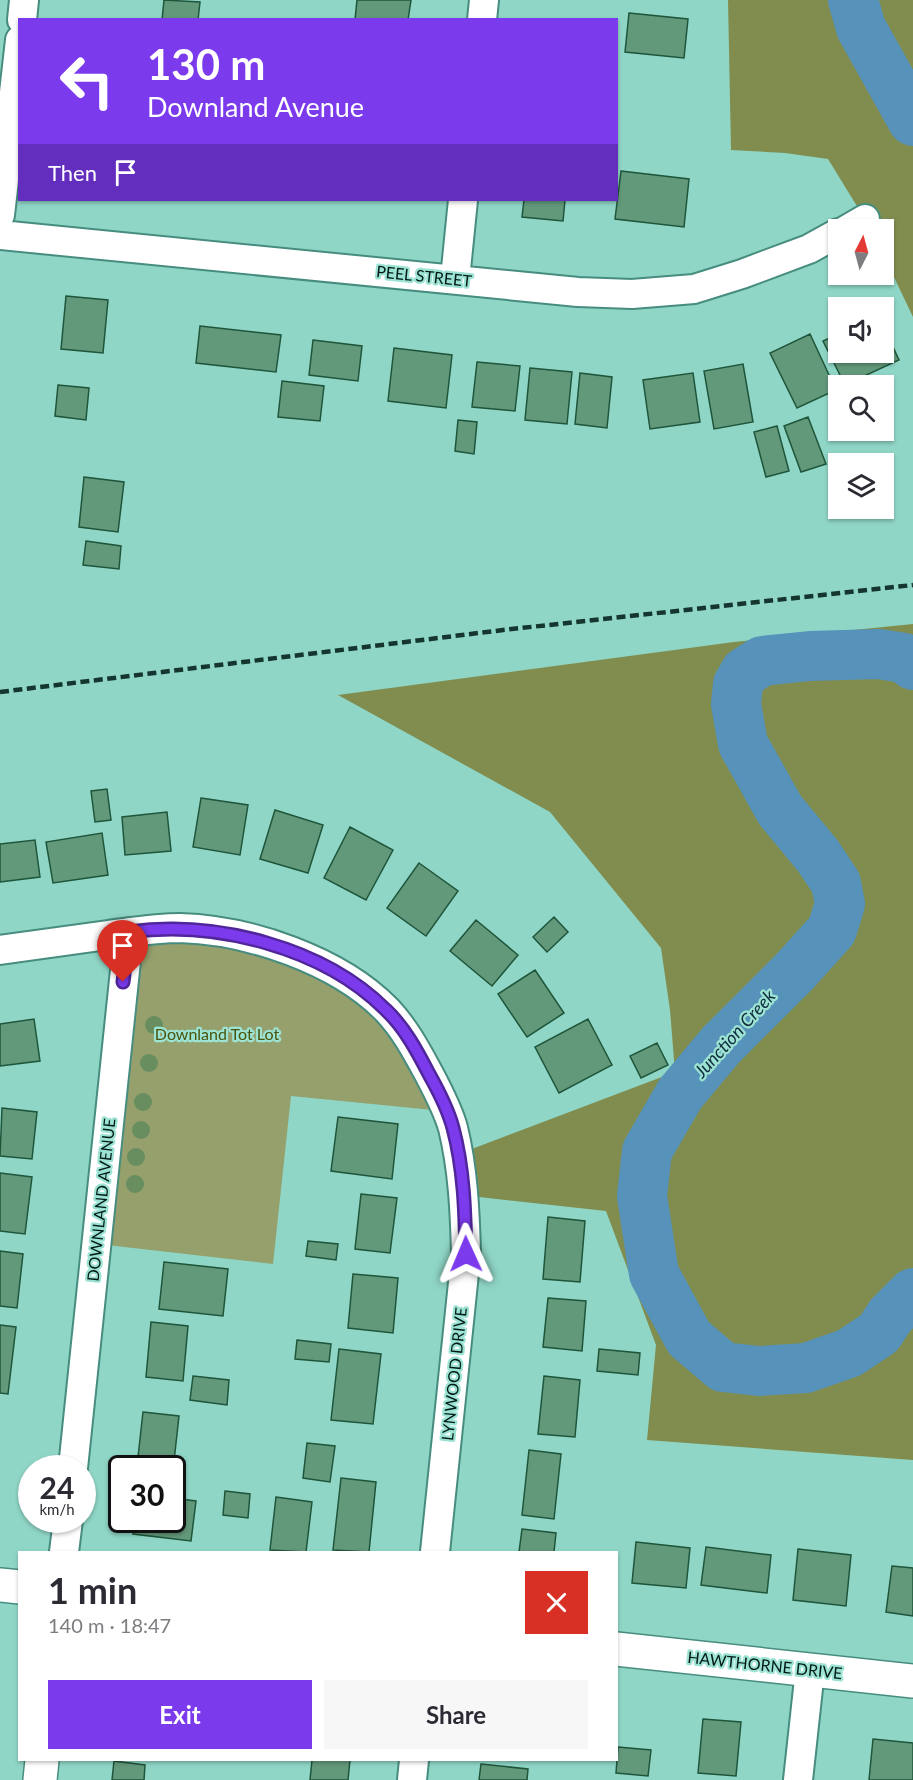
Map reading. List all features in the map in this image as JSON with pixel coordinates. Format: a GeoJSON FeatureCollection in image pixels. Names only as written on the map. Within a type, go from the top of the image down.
{"type":"FeatureCollection","features":[{"type":"Feature","properties":{"kind":"street"},"geometry":{"type":"LineString","coordinates":[[22,18],[24,0]]}},
{"type":"Feature","properties":{"kind":"street"},"geometry":{"type":"LineString","coordinates":[[482,18],[484,0]]}},
{"type":"Feature","properties":{"kind":"street"},"geometry":{"type":"LineString","coordinates":[[0,215],[18,58]]}},
{"type":"Feature","properties":{"kind":"street"},"geometry":{"type":"LineString","coordinates":[[455,279],[463,201]]}},
{"type":"Feature","properties":{"kind":"street","name":"PEEL STREET"},"geometry":{"type":"LineString","coordinates":[[0,235],[578,292],[632,294],[694,289],[809,249],[828,239]]}},
{"type":"Feature","properties":{"kind":"street","name":"LYNWOOD DRIVE"},"geometry":{"type":"LineString","coordinates":[[0,950],[129,932],[181,928],[270,944],[319,964],[355,984],[387,1010],[411,1041],[437,1088],[453,1126],[462,1175],[465,1213],[466,1254],[435,1551]]}},
{"type":"Feature","properties":{"kind":"street","name":"DOWNLAND AVENUE"},"geometry":{"type":"LineString","coordinates":[[74,1455],[129,932]]}},
{"type":"Feature","properties":{"kind":"street"},"geometry":{"type":"LineString","coordinates":[[64,1551],[66,1533]]}},
{"type":"Feature","properties":{"kind":"street"},"geometry":{"type":"LineString","coordinates":[[0,1585],[18,1587]]}},
{"type":"Feature","properties":{"kind":"street","name":"HAWTHORNE DRIVE"},"geometry":{"type":"LineString","coordinates":[[618,1649],[913,1681]]}},
{"type":"Feature","properties":{"kind":"street"},"geometry":{"type":"LineString","coordinates":[[798,1780],[810,1670]]}},
{"type":"Feature","properties":{"kind":"street"},"geometry":{"type":"LineString","coordinates":[[40,1780],[42,1761]]}},
{"type":"Feature","properties":{"kind":"street"},"geometry":{"type":"LineString","coordinates":[[412,1780],[414,1761]]}},
{"type":"Feature","properties":{"kind":"green space"},"geometry":{"type":"Polygon","coordinates":[[[728,0],[913,0],[913,317],[894,277],[894,219],[865,219],[828,159],[785,153],[731,150],[728,0]]]}},
{"type":"Feature","properties":{"kind":"green space"},"geometry":{"type":"Polygon","coordinates":[[[913,624],[913,1460],[647,1440],[656,1345],[606,1211],[461,1195],[456,1155],[675,1072],[670,1010],[661,948],[550,812],[338,695],[734,642],[913,624]]]}},
{"type":"Feature","properties":{"kind":"green space","name":"Downland Tot Lot"},"geometry":{"type":"Polygon","coordinates":[[[131,936],[269,948],[384,1013],[443,1111],[291,1096],[273,1264],[98,1244],[131,936]]]}},
{"type":"Feature","properties":{"kind":"building"},"geometry":{"type":"Polygon","coordinates":[[[164,0],[200,2],[198,18],[162,18],[164,0]]]}},
{"type":"Feature","properties":{"kind":"building"},"geometry":{"type":"Polygon","coordinates":[[[357,0],[411,0],[408,18],[355,18],[357,0]]]}},
{"type":"Feature","properties":{"kind":"building"},"geometry":{"type":"Polygon","coordinates":[[[629,13],[688,19],[684,58],[625,52],[629,13]]]}},
{"type":"Feature","properties":{"kind":"building"},"geometry":{"type":"Polygon","coordinates":[[[621,171],[689,179],[684,227],[615,219],[621,171]]]}},
{"type":"Feature","properties":{"kind":"building"},"geometry":{"type":"Polygon","coordinates":[[[524,201],[565,201],[563,221],[522,217],[524,201]]]}},
{"type":"Feature","properties":{"kind":"building"},"geometry":{"type":"Polygon","coordinates":[[[66,296],[108,300],[103,353],[61,349],[66,296]]]}},
{"type":"Feature","properties":{"kind":"building"},"geometry":{"type":"Polygon","coordinates":[[[200,326],[281,335],[276,372],[196,363],[200,326]]]}},
{"type":"Feature","properties":{"kind":"building"},"geometry":{"type":"Polygon","coordinates":[[[810,334],[829,375],[828,394],[797,408],[770,353],[810,334]]]}},
{"type":"Feature","properties":{"kind":"building"},"geometry":{"type":"Polygon","coordinates":[[[828,339],[828,351],[823,341],[828,339]]]}},
{"type":"Feature","properties":{"kind":"building"},"geometry":{"type":"Polygon","coordinates":[[[313,340],[362,346],[358,381],[309,375],[313,340]]]}},
{"type":"Feature","properties":{"kind":"building"},"geometry":{"type":"Polygon","coordinates":[[[394,348],[452,355],[446,408],[388,401],[394,348]]]}},
{"type":"Feature","properties":{"kind":"building"},"geometry":{"type":"Polygon","coordinates":[[[894,349],[899,360],[894,362],[894,349]]]}},
{"type":"Feature","properties":{"kind":"building"},"geometry":{"type":"Polygon","coordinates":[[[477,362],[520,366],[515,411],[472,407],[477,362]]]}},
{"type":"Feature","properties":{"kind":"building"},"geometry":{"type":"Polygon","coordinates":[[[834,363],[893,363],[867,375],[840,375],[834,363]]]}},
{"type":"Feature","properties":{"kind":"building"},"geometry":{"type":"Polygon","coordinates":[[[743,364],[753,422],[714,429],[704,371],[743,364]]]}},
{"type":"Feature","properties":{"kind":"building"},"geometry":{"type":"Polygon","coordinates":[[[530,368],[572,372],[567,424],[525,420],[530,368]]]}},
{"type":"Feature","properties":{"kind":"building"},"geometry":{"type":"Polygon","coordinates":[[[580,373],[612,377],[607,428],[575,424],[580,373]]]}},
{"type":"Feature","properties":{"kind":"building"},"geometry":{"type":"Polygon","coordinates":[[[693,373],[700,422],[650,429],[643,380],[693,373]]]}},
{"type":"Feature","properties":{"kind":"building"},"geometry":{"type":"Polygon","coordinates":[[[282,381],[324,386],[320,421],[278,417],[282,381]]]}},
{"type":"Feature","properties":{"kind":"building"},"geometry":{"type":"Polygon","coordinates":[[[58,385],[89,388],[86,420],[55,416],[58,385]]]}},
{"type":"Feature","properties":{"kind":"building"},"geometry":{"type":"Polygon","coordinates":[[[808,417],[826,464],[801,472],[784,426],[808,417]]]}},
{"type":"Feature","properties":{"kind":"building"},"geometry":{"type":"Polygon","coordinates":[[[458,420],[477,422],[474,454],[455,451],[458,420]]]}},
{"type":"Feature","properties":{"kind":"building"},"geometry":{"type":"Polygon","coordinates":[[[777,426],[789,471],[766,477],[754,432],[777,426]]]}},
{"type":"Feature","properties":{"kind":"building"},"geometry":{"type":"Polygon","coordinates":[[[84,477],[124,482],[118,532],[79,527],[84,477]]]}},
{"type":"Feature","properties":{"kind":"building"},"geometry":{"type":"Polygon","coordinates":[[[86,541],[121,546],[119,569],[83,565],[86,541]]]}},
{"type":"Feature","properties":{"kind":"building"},"geometry":{"type":"Polygon","coordinates":[[[107,789],[111,820],[95,822],[91,791],[107,789]]]}},
{"type":"Feature","properties":{"kind":"building"},"geometry":{"type":"Polygon","coordinates":[[[201,798],[248,805],[240,855],[193,847],[201,798]]]}},
{"type":"Feature","properties":{"kind":"building"},"geometry":{"type":"Polygon","coordinates":[[[275,810],[323,825],[308,873],[260,859],[275,810]]]}},
{"type":"Feature","properties":{"kind":"building"},"geometry":{"type":"Polygon","coordinates":[[[167,812],[171,851],[125,855],[122,817],[167,812]]]}},
{"type":"Feature","properties":{"kind":"building"},"geometry":{"type":"Polygon","coordinates":[[[350,827],[393,850],[366,900],[324,878],[350,827]]]}},
{"type":"Feature","properties":{"kind":"building"},"geometry":{"type":"Polygon","coordinates":[[[102,833],[108,875],[53,883],[46,842],[102,833]]]}},
{"type":"Feature","properties":{"kind":"building"},"geometry":{"type":"Polygon","coordinates":[[[35,840],[40,877],[0,882],[0,844],[35,840]]]}},
{"type":"Feature","properties":{"kind":"building"},"geometry":{"type":"Polygon","coordinates":[[[419,863],[458,891],[426,936],[387,908],[419,863]]]}},
{"type":"Feature","properties":{"kind":"building"},"geometry":{"type":"Polygon","coordinates":[[[554,917],[568,932],[547,952],[533,937],[554,917]]]}},
{"type":"Feature","properties":{"kind":"building"},"geometry":{"type":"Polygon","coordinates":[[[476,920],[518,955],[492,986],[450,951],[476,920]]]}},
{"type":"Feature","properties":{"kind":"building"},"geometry":{"type":"Polygon","coordinates":[[[535,970],[564,1013],[527,1037],[498,994],[535,970]]]}},
{"type":"Feature","properties":{"kind":"building"},"geometry":{"type":"Polygon","coordinates":[[[34,1019],[40,1061],[0,1066],[0,1024],[34,1019]]]}},
{"type":"Feature","properties":{"kind":"building"},"geometry":{"type":"Polygon","coordinates":[[[588,1019],[612,1065],[559,1093],[535,1047],[588,1019]]]}},
{"type":"Feature","properties":{"kind":"building"},"geometry":{"type":"Polygon","coordinates":[[[657,1043],[668,1065],[641,1078],[630,1056],[657,1043]]]}},
{"type":"Feature","properties":{"kind":"building"},"geometry":{"type":"Polygon","coordinates":[[[2,1108],[37,1112],[32,1159],[0,1156],[2,1108]]]}},
{"type":"Feature","properties":{"kind":"building"},"geometry":{"type":"Polygon","coordinates":[[[338,1117],[398,1124],[392,1179],[331,1171],[338,1117]]]}},
{"type":"Feature","properties":{"kind":"building"},"geometry":{"type":"Polygon","coordinates":[[[0,1173],[32,1177],[25,1234],[0,1231],[0,1173]]]}},
{"type":"Feature","properties":{"kind":"building"},"geometry":{"type":"Polygon","coordinates":[[[361,1194],[397,1198],[390,1253],[355,1249],[361,1194]]]}},
{"type":"Feature","properties":{"kind":"building"},"geometry":{"type":"Polygon","coordinates":[[[548,1217],[585,1221],[580,1282],[543,1279],[548,1217]]]}},
{"type":"Feature","properties":{"kind":"building"},"geometry":{"type":"Polygon","coordinates":[[[308,1241],[338,1244],[336,1260],[306,1256],[308,1241]]]}},
{"type":"Feature","properties":{"kind":"building"},"geometry":{"type":"Polygon","coordinates":[[[0,1251],[23,1254],[17,1308],[0,1306],[0,1251]]]}},
{"type":"Feature","properties":{"kind":"building"},"geometry":{"type":"Polygon","coordinates":[[[164,1262],[228,1269],[223,1316],[159,1309],[164,1262]]]}},
{"type":"Feature","properties":{"kind":"building"},"geometry":{"type":"Polygon","coordinates":[[[353,1274],[398,1278],[393,1333],[348,1328],[353,1274]]]}},
{"type":"Feature","properties":{"kind":"building"},"geometry":{"type":"Polygon","coordinates":[[[548,1298],[586,1301],[582,1351],[543,1347],[548,1298]]]}},
{"type":"Feature","properties":{"kind":"building"},"geometry":{"type":"Polygon","coordinates":[[[151,1322],[188,1326],[183,1381],[146,1377],[151,1322]]]}},
{"type":"Feature","properties":{"kind":"building"},"geometry":{"type":"Polygon","coordinates":[[[0,1325],[16,1327],[8,1394],[0,1393],[0,1325]]]}},
{"type":"Feature","properties":{"kind":"building"},"geometry":{"type":"Polygon","coordinates":[[[297,1340],[331,1344],[329,1362],[295,1359],[297,1340]]]}},
{"type":"Feature","properties":{"kind":"building"},"geometry":{"type":"Polygon","coordinates":[[[339,1349],[381,1354],[373,1424],[331,1420],[339,1349]]]}},
{"type":"Feature","properties":{"kind":"building"},"geometry":{"type":"Polygon","coordinates":[[[599,1349],[640,1353],[638,1375],[597,1371],[599,1349]]]}},
{"type":"Feature","properties":{"kind":"building"},"geometry":{"type":"Polygon","coordinates":[[[193,1376],[229,1380],[227,1405],[190,1400],[193,1376]]]}},
{"type":"Feature","properties":{"kind":"building"},"geometry":{"type":"Polygon","coordinates":[[[544,1376],[580,1380],[575,1437],[538,1434],[544,1376]]]}},
{"type":"Feature","properties":{"kind":"building"},"geometry":{"type":"Polygon","coordinates":[[[143,1412],[179,1416],[175,1455],[138,1455],[143,1412]]]}},
{"type":"Feature","properties":{"kind":"building"},"geometry":{"type":"Polygon","coordinates":[[[307,1443],[335,1446],[330,1482],[303,1478],[307,1443]]]}},
{"type":"Feature","properties":{"kind":"building"},"geometry":{"type":"Polygon","coordinates":[[[529,1450],[561,1454],[554,1519],[522,1515],[529,1450]]]}},
{"type":"Feature","properties":{"kind":"building"},"geometry":{"type":"Polygon","coordinates":[[[341,1478],[376,1482],[369,1551],[333,1550],[341,1478]]]}},
{"type":"Feature","properties":{"kind":"building"},"geometry":{"type":"Polygon","coordinates":[[[225,1491],[250,1494],[248,1518],[223,1515],[225,1491]]]}},
{"type":"Feature","properties":{"kind":"building"},"geometry":{"type":"Polygon","coordinates":[[[276,1497],[312,1502],[306,1551],[270,1550],[276,1497]]]}},
{"type":"Feature","properties":{"kind":"building"},"geometry":{"type":"Polygon","coordinates":[[[186,1500],[196,1501],[191,1541],[133,1534],[186,1533],[186,1500]]]}},
{"type":"Feature","properties":{"kind":"building"},"geometry":{"type":"Polygon","coordinates":[[[522,1529],[556,1533],[554,1551],[519,1551],[522,1529]]]}},
{"type":"Feature","properties":{"kind":"building"},"geometry":{"type":"Polygon","coordinates":[[[636,1542],[690,1548],[686,1588],[632,1583],[636,1542]]]}},
{"type":"Feature","properties":{"kind":"building"},"geometry":{"type":"Polygon","coordinates":[[[706,1547],[771,1555],[767,1593],[701,1585],[706,1547]]]}},
{"type":"Feature","properties":{"kind":"building"},"geometry":{"type":"Polygon","coordinates":[[[798,1549],[851,1555],[846,1606],[793,1600],[798,1549]]]}},
{"type":"Feature","properties":{"kind":"building"},"geometry":{"type":"Polygon","coordinates":[[[892,1566],[913,1568],[913,1616],[886,1612],[892,1566]]]}},
{"type":"Feature","properties":{"kind":"building"},"geometry":{"type":"Polygon","coordinates":[[[703,1719],[741,1722],[736,1776],[698,1773],[703,1719]]]}},
{"type":"Feature","properties":{"kind":"building"},"geometry":{"type":"Polygon","coordinates":[[[873,1739],[913,1743],[913,1780],[869,1780],[873,1739]]]}},
{"type":"Feature","properties":{"kind":"building"},"geometry":{"type":"Polygon","coordinates":[[[618,1747],[651,1750],[648,1776],[616,1773],[618,1747]]]}},
{"type":"Feature","properties":{"kind":"building"},"geometry":{"type":"Polygon","coordinates":[[[114,1761],[145,1765],[144,1780],[112,1780],[114,1761]]]}},
{"type":"Feature","properties":{"kind":"building"},"geometry":{"type":"Polygon","coordinates":[[[312,1761],[350,1761],[348,1780],[310,1780],[312,1761]]]}},
{"type":"Feature","properties":{"kind":"building"},"geometry":{"type":"Polygon","coordinates":[[[481,1764],[528,1769],[527,1780],[479,1780],[481,1764]]]}},
{"type":"Feature","properties":{"kind":"waterway","name":"Junction Creek"},"geometry":{"type":"LineString","coordinates":[[853,0],[861,28],[913,121]]}},
{"type":"Feature","properties":{"kind":"waterway","name":"Junction Creek"},"geometry":{"type":"LineString","coordinates":[[913,665],[904,658],[879,654],[810,656],[762,661],[745,672],[738,684],[736,704],[743,744],[780,810],[818,856],[836,883],[840,904],[832,930],[795,971],[721,1045],[680,1094],[647,1151],[642,1196],[654,1274],[689,1338],[723,1367],[759,1371],[806,1368],[849,1353],[879,1333],[890,1316],[913,1293]]}},
{"type":"Feature","properties":{"kind":"railway"},"geometry":{"type":"LineString","coordinates":[[0,692],[503,630],[913,585]]}},
{"type":"Feature","properties":{"kind":"route"},"geometry":{"type":"LineString","coordinates":[[123,982],[129,932],[181,928],[270,944],[319,964],[355,984],[387,1010],[411,1041],[437,1088],[453,1126],[462,1175],[466,1254]]}}]}
